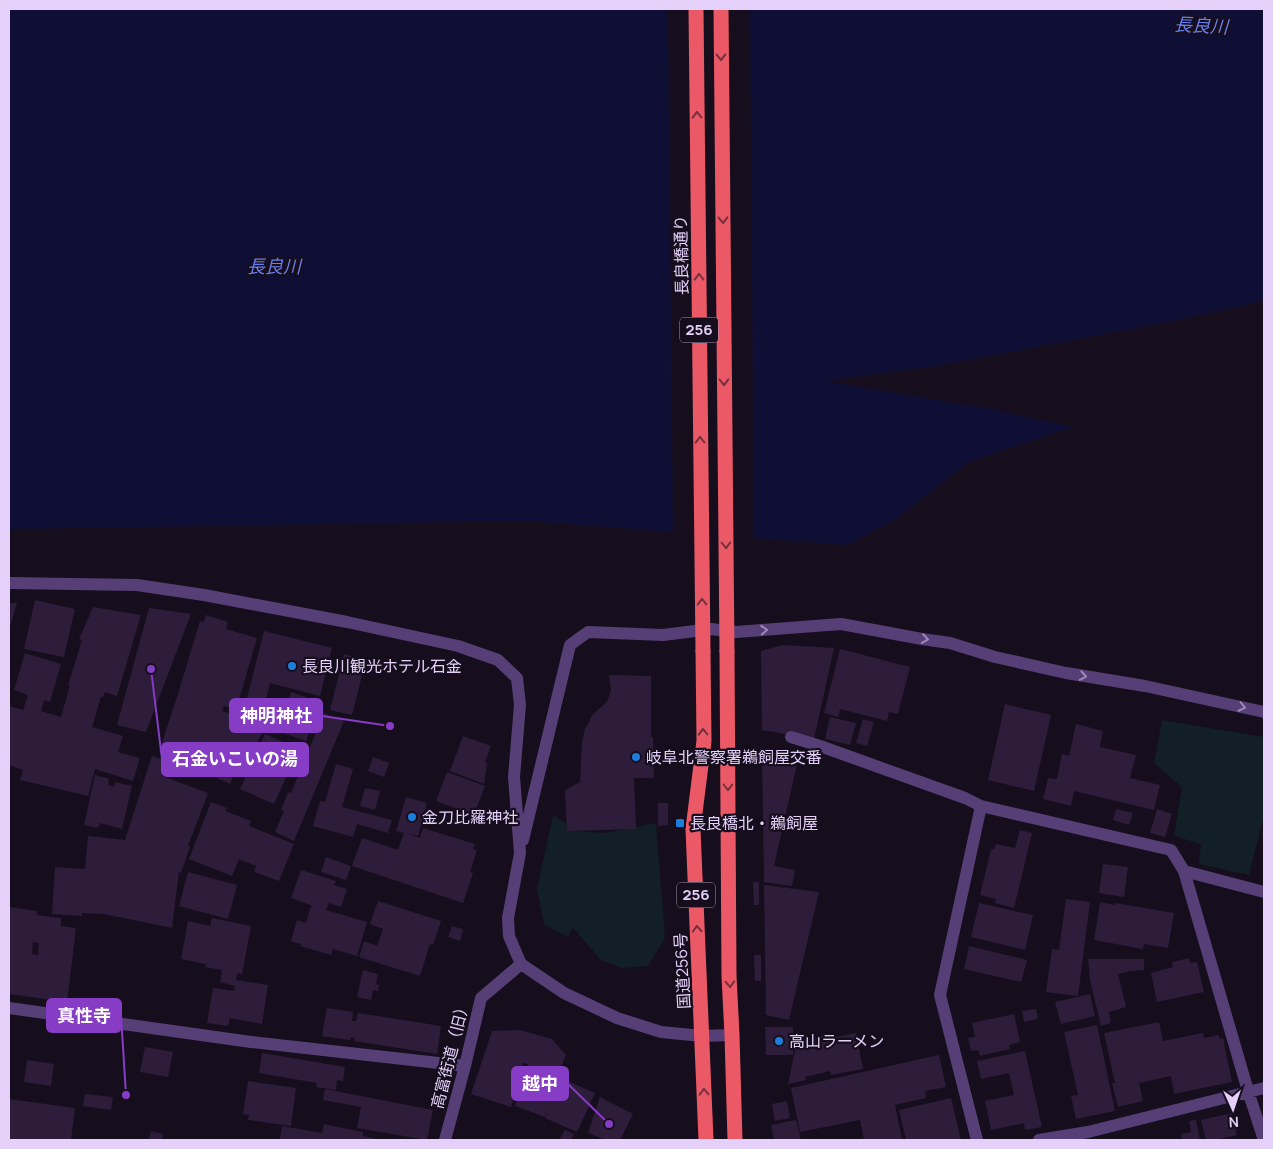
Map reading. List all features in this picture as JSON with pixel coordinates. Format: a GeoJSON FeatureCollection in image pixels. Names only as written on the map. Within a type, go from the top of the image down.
{"type":"FeatureCollection","features":[{"type":"Feature","properties":{"kind":"highway","name":"長良橋通り"},"geometry":{"type":"LineString","coordinates":[[696,9],[702,651]]}},
{"type":"Feature","properties":{"kind":"highway","name":"256"},"geometry":{"type":"LineString","coordinates":[[721,9],[729,976],[735,1140]]}},
{"type":"Feature","properties":{"kind":"highway","name":"国道256号"},"geometry":{"type":"LineString","coordinates":[[702,651],[704,742],[693,829],[706,1140]]}},
{"type":"Feature","properties":{"kind":"street"},"geometry":{"type":"LineString","coordinates":[[9,583],[137,585],[204,595],[347,622],[458,646],[498,660],[517,678],[520,705],[514,777],[520,852]]}},
{"type":"Feature","properties":{"kind":"street"},"geometry":{"type":"LineString","coordinates":[[732,1034],[702,1036],[661,1032],[617,1018],[564,993],[521,964],[509,936],[508,918],[520,852],[570,644],[588,632],[663,635],[710,629],[736,632],[841,624],[950,643],[994,657],[1066,673],[1145,686],[1264,712]]}},
{"type":"Feature","properties":{"kind":"street"},"geometry":{"type":"LineString","coordinates":[[791,737],[965,798],[981,806],[1172,850],[1184,872],[1264,1140]]}},
{"type":"Feature","properties":{"kind":"street"},"geometry":{"type":"LineString","coordinates":[[977,1140],[940,995],[981,806]]}},
{"type":"Feature","properties":{"kind":"street"},"geometry":{"type":"LineString","coordinates":[[1184,872],[1264,892]]}},
{"type":"Feature","properties":{"kind":"street","name":"高富街道（旧）"},"geometry":{"type":"LineString","coordinates":[[445,1140],[465,1066],[480,998],[521,964]]}},
{"type":"Feature","properties":{"kind":"street"},"geometry":{"type":"LineString","coordinates":[[9,1008],[251,1042],[465,1066]]}},
{"type":"Feature","properties":{"kind":"street"},"geometry":{"type":"LineString","coordinates":[[1039,1140],[1088,1132],[1264,1088]]}},
{"type":"Feature","properties":{"kind":"shaded area"},"geometry":{"type":"Polygon","coordinates":[[[1162,720],[1264,737],[1264,815],[1249,875],[1199,864],[1201,844],[1174,836],[1182,787],[1154,763],[1162,720]]]}},
{"type":"Feature","properties":{"kind":"shaded area"},"geometry":{"type":"Polygon","coordinates":[[[553,815],[578,831],[606,833],[656,823],[665,938],[648,966],[622,968],[602,961],[573,928],[567,937],[544,924],[537,889],[553,815]]]}},
{"type":"Feature","properties":{"kind":"water","name":"長良川"},"geometry":{"type":"Polygon","coordinates":[[[9,9],[1264,9],[1264,301],[1183,319],[937,366],[825,381],[991,409],[1073,427],[969,462],[896,519],[847,545],[527,521],[9,529],[9,9]]]}},
{"type":"Feature","properties":{"kind":"pier"},"geometry":{"type":"Polygon","coordinates":[[[668,9],[750,9],[754,540],[673,534],[668,9]]]}},
{"type":"Feature","properties":{"kind":"building"},"geometry":{"type":"Polygon","coordinates":[[[35,600],[75,609],[64,657],[24,649],[35,600]]]}},
{"type":"Feature","properties":{"kind":"building"},"geometry":{"type":"Polygon","coordinates":[[[9,603],[17,603],[9,630],[9,603]]]}},
{"type":"Feature","properties":{"kind":"building"},"geometry":{"type":"Polygon","coordinates":[[[93,607],[141,615],[117,696],[105,692],[103,697],[101,697],[92,727],[123,736],[118,752],[140,758],[133,781],[95,769],[88,796],[20,780],[23,770],[9,765],[9,706],[23,710],[28,695],[14,690],[25,653],[61,664],[50,702],[44,700],[41,711],[61,717],[70,685],[68,685],[82,640],[79,639],[93,607]]]}},
{"type":"Feature","properties":{"kind":"building"},"geometry":{"type":"Polygon","coordinates":[[[149,608],[191,614],[146,732],[117,725],[149,608]]]}},
{"type":"Feature","properties":{"kind":"building"},"geometry":{"type":"Polygon","coordinates":[[[206,615],[228,622],[226,629],[257,638],[236,710],[224,706],[222,711],[267,724],[248,760],[241,758],[230,784],[159,752],[200,621],[204,622],[206,615]]]}},
{"type":"Feature","properties":{"kind":"building","name":"長良川観光ホテル石金"},"geometry":{"type":"Polygon","coordinates":[[[264,631],[332,648],[320,696],[270,683],[265,703],[247,698],[264,631]]]}},
{"type":"Feature","properties":{"kind":"building"},"geometry":{"type":"Polygon","coordinates":[[[782,645],[834,648],[814,739],[762,730],[761,651],[782,645]]]}},
{"type":"Feature","properties":{"kind":"building"},"geometry":{"type":"Polygon","coordinates":[[[840,649],[910,667],[898,714],[889,712],[887,721],[840,709],[838,717],[824,713],[840,649]]]}},
{"type":"Feature","properties":{"kind":"building"},"geometry":{"type":"Polygon","coordinates":[[[344,654],[366,660],[352,715],[330,710],[344,654]]]}},
{"type":"Feature","properties":{"kind":"building"},"geometry":{"type":"Polygon","coordinates":[[[609,675],[651,676],[651,737],[653,737],[654,778],[634,778],[636,829],[567,831],[565,790],[580,782],[582,742],[585,729],[593,714],[607,702],[611,691],[609,675]]]}},
{"type":"Feature","properties":{"kind":"building"},"geometry":{"type":"Polygon","coordinates":[[[291,692],[320,702],[306,741],[277,731],[291,692]]]}},
{"type":"Feature","properties":{"kind":"building"},"geometry":{"type":"Polygon","coordinates":[[[1005,704],[1051,715],[1034,791],[988,780],[1005,704]]]}},
{"type":"Feature","properties":{"kind":"building"},"geometry":{"type":"Polygon","coordinates":[[[324,713],[344,721],[294,841],[275,832],[284,811],[281,810],[288,792],[291,793],[324,713]]]}},
{"type":"Feature","properties":{"kind":"building"},"geometry":{"type":"Polygon","coordinates":[[[830,717],[856,723],[850,745],[825,739],[830,717]]]}},
{"type":"Feature","properties":{"kind":"building"},"geometry":{"type":"Polygon","coordinates":[[[863,719],[874,722],[867,746],[856,743],[863,719]]]}},
{"type":"Feature","properties":{"kind":"building"},"geometry":{"type":"Polygon","coordinates":[[[1076,724],[1103,731],[1100,747],[1136,755],[1130,778],[1160,785],[1154,810],[1074,791],[1071,806],[1043,799],[1048,778],[1057,779],[1062,754],[1069,756],[1076,724]]]}},
{"type":"Feature","properties":{"kind":"building"},"geometry":{"type":"Polygon","coordinates":[[[265,734],[299,749],[274,804],[240,789],[265,734]]]}},
{"type":"Feature","properties":{"kind":"building"},"geometry":{"type":"Polygon","coordinates":[[[463,736],[491,746],[485,762],[487,763],[484,784],[450,771],[463,736]]]}},
{"type":"Feature","properties":{"kind":"building"},"geometry":{"type":"Polygon","coordinates":[[[762,755],[797,764],[774,866],[795,870],[792,886],[764,882],[762,755]]]}},
{"type":"Feature","properties":{"kind":"building"},"geometry":{"type":"Polygon","coordinates":[[[152,756],[167,761],[162,776],[208,793],[188,846],[190,847],[181,873],[179,872],[172,928],[104,914],[82,913],[82,916],[52,914],[55,867],[85,869],[88,836],[125,840],[152,756]]]}},
{"type":"Feature","properties":{"kind":"building"},"geometry":{"type":"Polygon","coordinates":[[[373,757],[389,763],[384,777],[368,771],[373,757]]]}},
{"type":"Feature","properties":{"kind":"building"},"geometry":{"type":"Polygon","coordinates":[[[336,764],[353,769],[342,807],[392,820],[388,833],[357,824],[353,837],[313,826],[320,801],[325,802],[336,764]]]}},
{"type":"Feature","properties":{"kind":"building"},"geometry":{"type":"Polygon","coordinates":[[[447,772],[485,786],[474,815],[436,801],[447,772]]]}},
{"type":"Feature","properties":{"kind":"building"},"geometry":{"type":"Polygon","coordinates":[[[95,775],[109,779],[108,785],[114,787],[115,782],[132,786],[122,829],[100,823],[98,828],[84,825],[95,775]]]}},
{"type":"Feature","properties":{"kind":"building"},"geometry":{"type":"Polygon","coordinates":[[[365,788],[380,791],[375,810],[360,806],[365,788]]]}},
{"type":"Feature","properties":{"kind":"building"},"geometry":{"type":"Polygon","coordinates":[[[406,797],[427,803],[418,836],[406,833],[420,838],[423,828],[475,844],[473,849],[477,850],[470,872],[473,873],[463,903],[352,866],[362,838],[398,850],[404,833],[396,831],[406,797]]]}},
{"type":"Feature","properties":{"kind":"building"},"geometry":{"type":"Polygon","coordinates":[[[211,802],[227,808],[225,811],[251,821],[249,826],[294,844],[279,881],[254,872],[256,866],[239,859],[232,876],[189,859],[211,802]]]}},
{"type":"Feature","properties":{"kind":"building"},"geometry":{"type":"Polygon","coordinates":[[[658,803],[668,803],[668,825],[658,826],[658,803]]]}},
{"type":"Feature","properties":{"kind":"building"},"geometry":{"type":"Polygon","coordinates":[[[1116,809],[1133,813],[1129,825],[1113,820],[1116,809]]]}},
{"type":"Feature","properties":{"kind":"building"},"geometry":{"type":"Polygon","coordinates":[[[1157,809],[1172,814],[1165,837],[1150,833],[1157,809]]]}},
{"type":"Feature","properties":{"kind":"building"},"geometry":{"type":"Polygon","coordinates":[[[1020,830],[1032,833],[1014,908],[995,903],[996,899],[980,895],[991,849],[994,849],[996,844],[1015,848],[1020,830]]]}},
{"type":"Feature","properties":{"kind":"building"},"geometry":{"type":"Polygon","coordinates":[[[326,857],[351,866],[346,880],[321,872],[326,857]]]}},
{"type":"Feature","properties":{"kind":"building"},"geometry":{"type":"Polygon","coordinates":[[[1103,864],[1128,867],[1124,897],[1099,893],[1103,864]]]}},
{"type":"Feature","properties":{"kind":"building"},"geometry":{"type":"Polygon","coordinates":[[[301,870],[336,881],[334,885],[347,889],[341,907],[329,903],[326,910],[367,922],[357,956],[333,949],[331,955],[300,946],[301,944],[291,941],[297,920],[306,923],[311,906],[316,907],[291,898],[301,870]]]}},
{"type":"Feature","properties":{"kind":"building"},"geometry":{"type":"Polygon","coordinates":[[[188,872],[237,885],[228,919],[179,906],[188,872]]]}},
{"type":"Feature","properties":{"kind":"building"},"geometry":{"type":"Polygon","coordinates":[[[753,882],[759,882],[759,905],[754,905],[753,882]]]}},
{"type":"Feature","properties":{"kind":"building"},"geometry":{"type":"Polygon","coordinates":[[[764,885],[819,892],[789,1020],[766,1015],[764,885]]]}},
{"type":"Feature","properties":{"kind":"building"},"geometry":{"type":"Polygon","coordinates":[[[1066,899],[1090,902],[1078,996],[1046,992],[1052,949],[1059,950],[1066,899]]]}},
{"type":"Feature","properties":{"kind":"building"},"geometry":{"type":"Polygon","coordinates":[[[378,901],[441,921],[433,945],[430,944],[420,976],[359,957],[364,941],[377,946],[383,929],[370,924],[378,901]]]}},
{"type":"Feature","properties":{"kind":"building"},"geometry":{"type":"Polygon","coordinates":[[[1100,902],[1174,913],[1168,948],[1144,944],[1143,949],[1094,940],[1100,902]]]}},
{"type":"Feature","properties":{"kind":"building"},"geometry":{"type":"Polygon","coordinates":[[[979,903],[1033,915],[1025,950],[971,937],[979,903]]]}},
{"type":"Feature","properties":{"kind":"building"},"geometry":{"type":"Polygon","coordinates":[[[9,907],[37,911],[37,915],[61,918],[61,926],[76,928],[67,1002],[9,994],[9,907]],[[33,942],[32,954],[38,955],[39,943],[33,942]]]}},
{"type":"Feature","properties":{"kind":"building"},"geometry":{"type":"Polygon","coordinates":[[[212,918],[251,926],[242,974],[237,973],[236,980],[268,985],[262,1024],[230,1018],[228,1026],[207,1023],[213,988],[234,991],[235,986],[220,982],[222,970],[205,967],[206,964],[181,959],[188,921],[210,926],[212,918]]]}},
{"type":"Feature","properties":{"kind":"building"},"geometry":{"type":"Polygon","coordinates":[[[452,926],[463,929],[460,941],[448,937],[452,926]]]}},
{"type":"Feature","properties":{"kind":"building"},"geometry":{"type":"Polygon","coordinates":[[[969,946],[1027,960],[1021,982],[964,969],[969,946]]]}},
{"type":"Feature","properties":{"kind":"building"},"geometry":{"type":"Polygon","coordinates":[[[754,955],[761,955],[761,981],[755,981],[754,955]]]}},
{"type":"Feature","properties":{"kind":"building"},"geometry":{"type":"Polygon","coordinates":[[[1189,958],[1190,963],[1197,962],[1204,992],[1157,1002],[1151,973],[1173,967],[1172,962],[1189,958]]]}},
{"type":"Feature","properties":{"kind":"building"},"geometry":{"type":"Polygon","coordinates":[[[1088,959],[1144,959],[1144,970],[1118,974],[1126,1007],[1109,1012],[1111,1023],[1101,1026],[1090,980],[1088,959]]]}},
{"type":"Feature","properties":{"kind":"building"},"geometry":{"type":"Polygon","coordinates":[[[363,970],[378,974],[376,984],[379,985],[378,991],[373,990],[371,1000],[357,997],[363,970]]]}},
{"type":"Feature","properties":{"kind":"building"},"geometry":{"type":"Polygon","coordinates":[[[1090,994],[1095,1016],[1061,1024],[1055,1002],[1090,994]]]}},
{"type":"Feature","properties":{"kind":"building"},"geometry":{"type":"Polygon","coordinates":[[[327,1008],[353,1012],[352,1021],[356,1021],[358,1013],[441,1026],[437,1054],[354,1041],[354,1038],[351,1037],[350,1040],[322,1036],[327,1008]]]}},
{"type":"Feature","properties":{"kind":"building"},"geometry":{"type":"Polygon","coordinates":[[[1036,1009],[1038,1019],[1024,1022],[1022,1011],[1036,1009]]]}},
{"type":"Feature","properties":{"kind":"building"},"geometry":{"type":"Polygon","coordinates":[[[1014,1014],[1020,1042],[1009,1045],[1010,1049],[980,1056],[978,1050],[971,1051],[968,1038],[975,1037],[972,1023],[1014,1014]]]}},
{"type":"Feature","properties":{"kind":"building"},"geometry":{"type":"Polygon","coordinates":[[[1159,1022],[1163,1041],[1203,1033],[1204,1038],[1219,1035],[1220,1039],[1223,1038],[1232,1082],[1174,1094],[1171,1076],[1139,1083],[1143,1101],[1118,1107],[1112,1083],[1115,1083],[1104,1033],[1159,1022]]]}},
{"type":"Feature","properties":{"kind":"building"},"geometry":{"type":"Polygon","coordinates":[[[1097,1025],[1115,1111],[1076,1119],[1071,1096],[1078,1095],[1064,1032],[1097,1025]]]}},
{"type":"Feature","properties":{"kind":"building","name":"高山ラーメン"},"geometry":{"type":"Polygon","coordinates":[[[765,1027],[793,1027],[793,1055],[766,1055],[765,1027]]]}},
{"type":"Feature","properties":{"kind":"building"},"geometry":{"type":"Polygon","coordinates":[[[520,1030],[552,1039],[566,1055],[549,1095],[555,1097],[563,1079],[595,1093],[577,1132],[545,1118],[551,1103],[545,1117],[515,1106],[528,1064],[523,1063],[511,1107],[471,1094],[492,1031],[520,1030]]]}},
{"type":"Feature","properties":{"kind":"building"},"geometry":{"type":"Polygon","coordinates":[[[856,1033],[863,1069],[831,1075],[830,1071],[805,1077],[806,1080],[788,1084],[797,1041],[824,1035],[825,1039],[856,1033]]]}},
{"type":"Feature","properties":{"kind":"building"},"geometry":{"type":"Polygon","coordinates":[[[145,1047],[173,1052],[168,1077],[140,1072],[145,1047]]]}},
{"type":"Feature","properties":{"kind":"building"},"geometry":{"type":"Polygon","coordinates":[[[1025,1051],[1042,1127],[1025,1130],[1024,1123],[991,1130],[985,1101],[1014,1095],[1009,1073],[981,1079],[977,1061],[1025,1051]]]}},
{"type":"Feature","properties":{"kind":"building"},"geometry":{"type":"Polygon","coordinates":[[[262,1053],[345,1067],[343,1081],[337,1080],[336,1090],[316,1087],[317,1083],[259,1073],[262,1053]]]}},
{"type":"Feature","properties":{"kind":"building"},"geometry":{"type":"Polygon","coordinates":[[[939,1055],[946,1087],[925,1091],[926,1098],[895,1105],[902,1140],[864,1140],[860,1120],[800,1132],[791,1088],[939,1055]]]}},
{"type":"Feature","properties":{"kind":"building"},"geometry":{"type":"Polygon","coordinates":[[[27,1060],[54,1064],[51,1086],[24,1082],[27,1060]]]}},
{"type":"Feature","properties":{"kind":"building"},"geometry":{"type":"Polygon","coordinates":[[[248,1081],[296,1088],[291,1126],[248,1120],[249,1115],[243,1114],[248,1081]]]}},
{"type":"Feature","properties":{"kind":"building"},"geometry":{"type":"Polygon","coordinates":[[[325,1089],[433,1110],[427,1140],[357,1128],[361,1107],[323,1100],[325,1089]]]}},
{"type":"Feature","properties":{"kind":"building"},"geometry":{"type":"Polygon","coordinates":[[[85,1094],[113,1097],[111,1110],[83,1106],[85,1094]]]}},
{"type":"Feature","properties":{"kind":"building"},"geometry":{"type":"Polygon","coordinates":[[[600,1097],[633,1114],[620,1140],[606,1140],[588,1133],[600,1097]]]}},
{"type":"Feature","properties":{"kind":"building"},"geometry":{"type":"Polygon","coordinates":[[[951,1098],[961,1140],[906,1140],[899,1110],[951,1098]]]}},
{"type":"Feature","properties":{"kind":"building"},"geometry":{"type":"Polygon","coordinates":[[[9,1099],[75,1108],[71,1140],[9,1140],[9,1099]]]}},
{"type":"Feature","properties":{"kind":"building"},"geometry":{"type":"Polygon","coordinates":[[[787,1101],[790,1118],[775,1121],[772,1104],[787,1101]]]}},
{"type":"Feature","properties":{"kind":"building"},"geometry":{"type":"Polygon","coordinates":[[[1232,1113],[1237,1135],[1216,1140],[1206,1140],[1201,1120],[1232,1113]]]}},
{"type":"Feature","properties":{"kind":"building"},"geometry":{"type":"Polygon","coordinates":[[[796,1120],[801,1140],[774,1140],[771,1125],[796,1120]]]}},
{"type":"Feature","properties":{"kind":"building"},"geometry":{"type":"Polygon","coordinates":[[[1196,1120],[1200,1140],[1182,1140],[1181,1134],[1191,1132],[1189,1121],[1196,1120]]]}},
{"type":"Feature","properties":{"kind":"building"},"geometry":{"type":"Polygon","coordinates":[[[324,1124],[363,1132],[363,1136],[382,1140],[280,1140],[282,1126],[322,1133],[324,1124]]]}},
{"type":"Feature","properties":{"kind":"building"},"geometry":{"type":"Polygon","coordinates":[[[565,1130],[574,1134],[571,1140],[559,1140],[565,1130]]]}},
{"type":"Feature","properties":{"kind":"building"},"geometry":{"type":"Polygon","coordinates":[[[151,1131],[163,1134],[162,1140],[149,1140],[151,1131]]]}},
{"type":"Feature","properties":{"kind":"place","name":"長良川観光ホテル石金"},"geometry":{"type":"Point","coordinates":[292,666]}},
{"type":"Feature","properties":{"kind":"place","name":"石金いこいの湯"},"geometry":{"type":"Point","coordinates":[151,669]}},
{"type":"Feature","properties":{"kind":"place","name":"神明神社"},"geometry":{"type":"Point","coordinates":[390,726]}},
{"type":"Feature","properties":{"kind":"place","name":"岐阜北警察署鵜飼屋交番"},"geometry":{"type":"Point","coordinates":[636,757]}},
{"type":"Feature","properties":{"kind":"place","name":"金刀比羅神社"},"geometry":{"type":"Point","coordinates":[412,817]}},
{"type":"Feature","properties":{"kind":"place","name":"長良橋北・鵜飼屋"},"geometry":{"type":"Point","coordinates":[680,823]}},
{"type":"Feature","properties":{"kind":"place","name":"高山ラーメン"},"geometry":{"type":"Point","coordinates":[779,1041]}},
{"type":"Feature","properties":{"kind":"place","name":"真性寺"},"geometry":{"type":"Point","coordinates":[126,1095]}},
{"type":"Feature","properties":{"kind":"place","name":"越中"},"geometry":{"type":"Point","coordinates":[609,1124]}}]}
